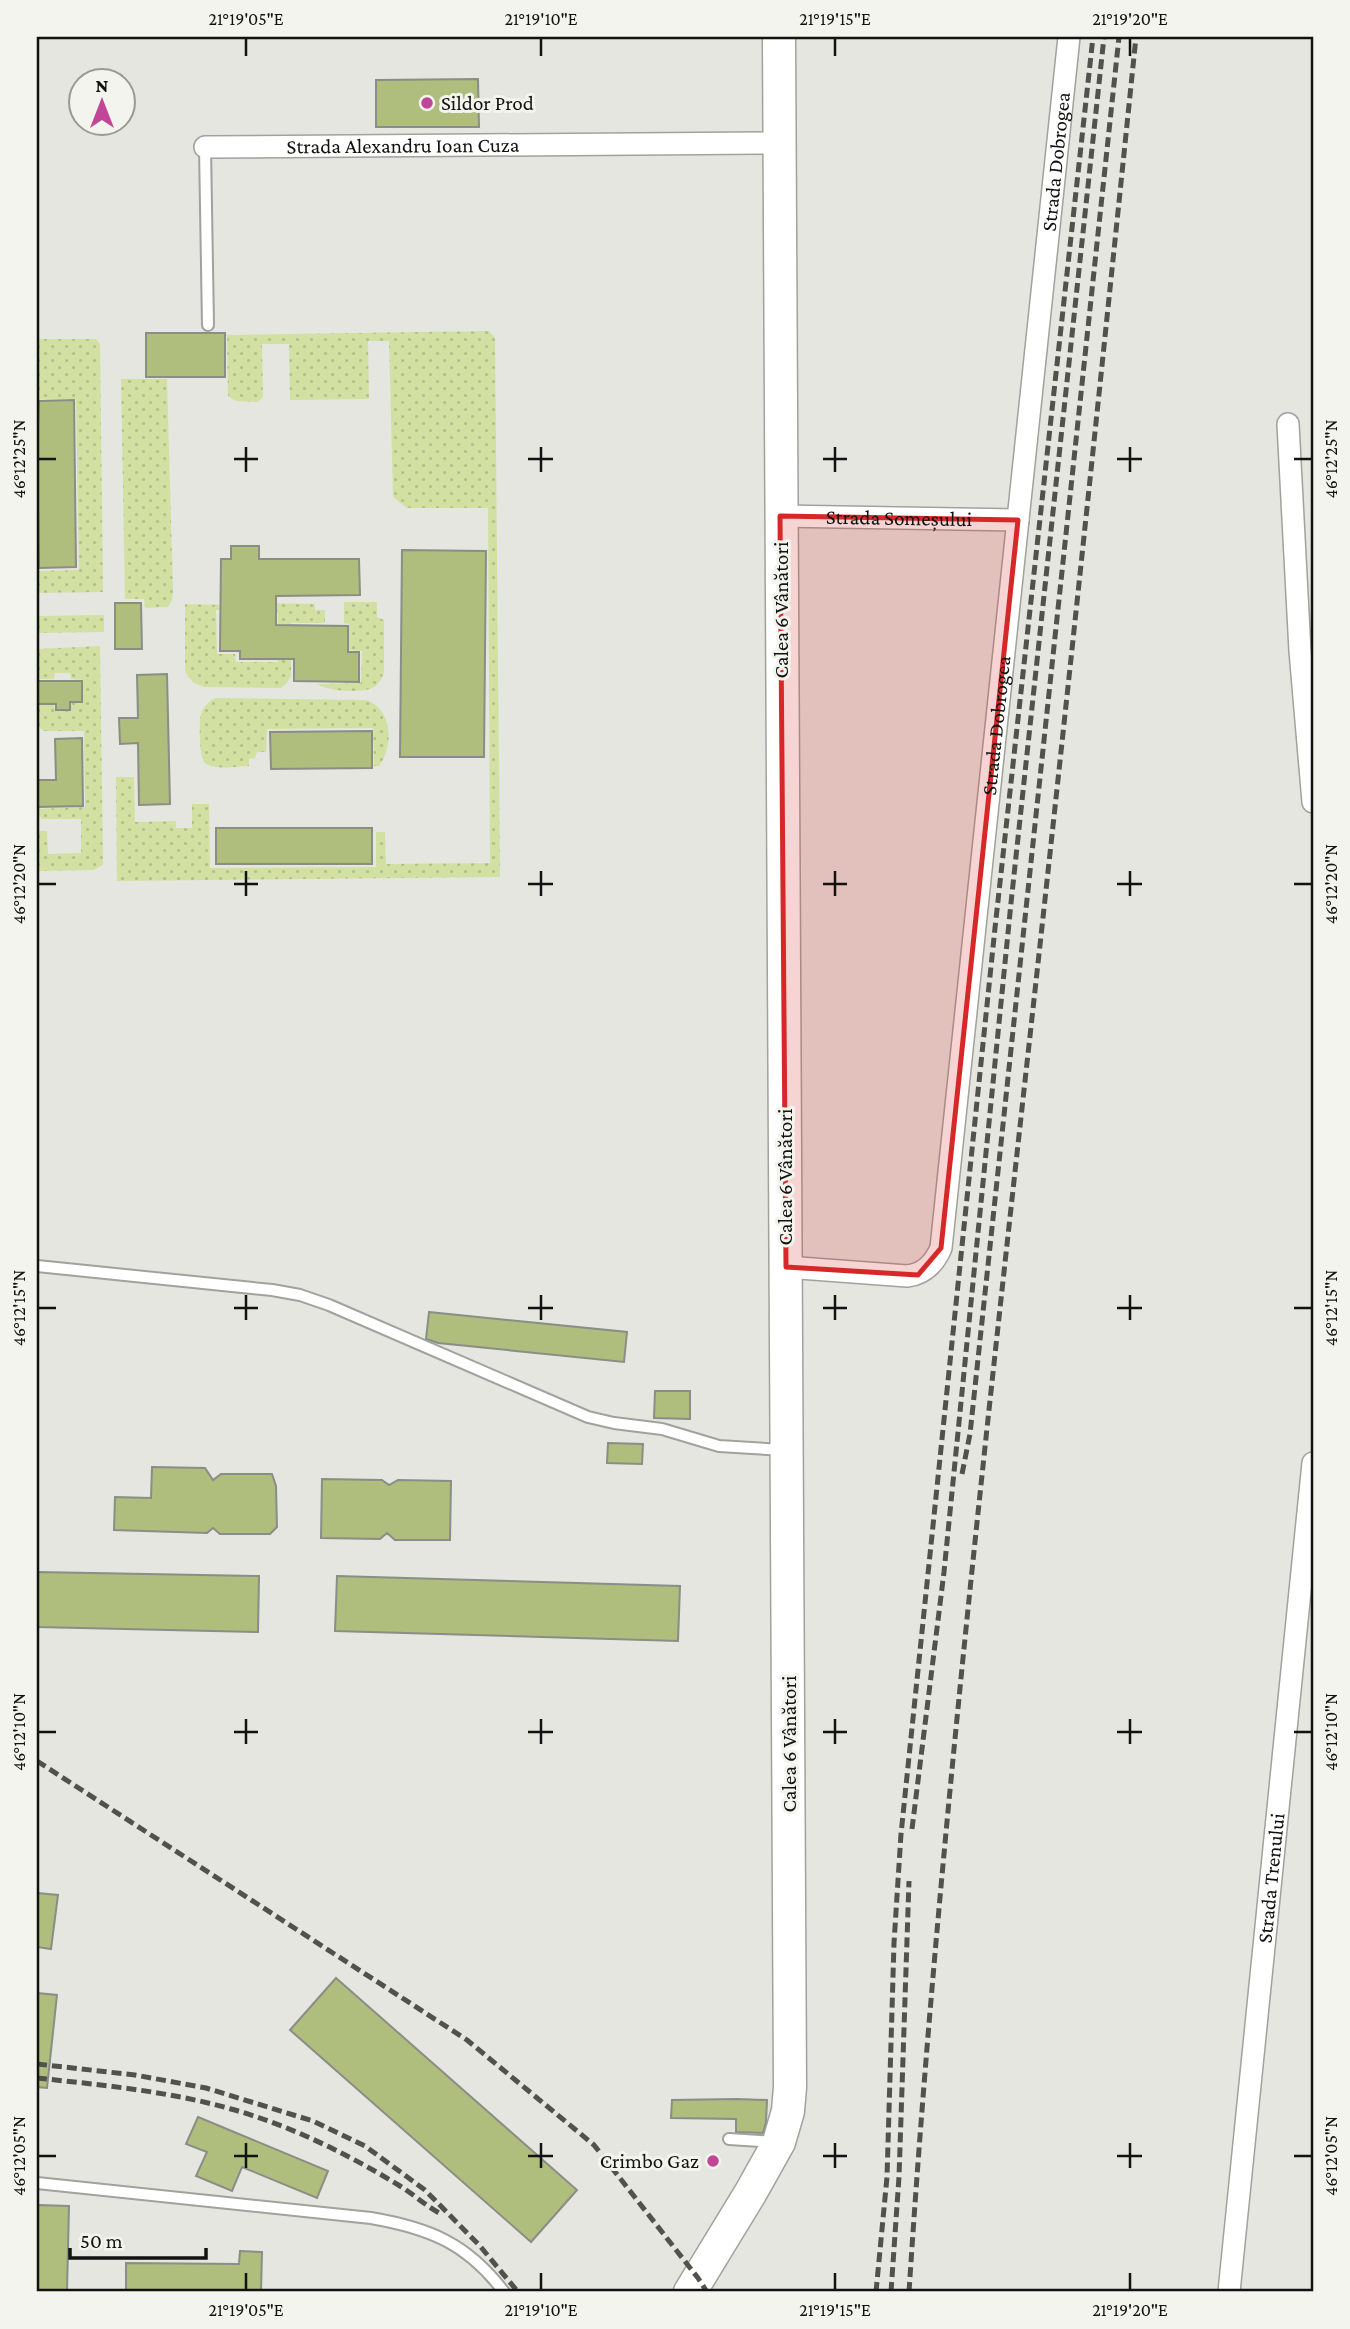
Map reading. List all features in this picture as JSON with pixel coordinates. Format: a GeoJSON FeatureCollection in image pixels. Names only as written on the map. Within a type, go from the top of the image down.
{"type":"FeatureCollection","features":[{"type":"Feature","properties":{"kind":"main road","name":"Calea 6 Vânători"},"geometry":{"type":"LineString","coordinates":[[690,2292],[779,2142],[788,2110],[791,2067],[779,37]]}},
{"type":"Feature","properties":{"kind":"street","name":"Strada Dobrogea"},"geometry":{"type":"LineString","coordinates":[[786,1268],[918,1275],[935,1261],[941,1248],[1069,37]]}},
{"type":"Feature","properties":{"kind":"street","name":"Strada Alexandru Ioan Cuza"},"geometry":{"type":"LineString","coordinates":[[205,147],[779,143]]}},
{"type":"Feature","properties":{"kind":"street"},"geometry":{"type":"LineString","coordinates":[[1288,424],[1304,525],[1300,651],[1313,802]]}},
{"type":"Feature","properties":{"kind":"street","name":"Strada Someșului"},"geometry":{"type":"LineString","coordinates":[[780,516],[1018,520]]}},
{"type":"Feature","properties":{"kind":"street","name":"Strada Trenului"},"geometry":{"type":"LineString","coordinates":[[1229,2292],[1307,1593],[1313,1463]]}},
{"type":"Feature","properties":{"kind":"lane","name":"Strada Alexandru Ioan Cuza"},"geometry":{"type":"LineString","coordinates":[[205,147],[208,325]]}},
{"type":"Feature","properties":{"kind":"lane"},"geometry":{"type":"LineString","coordinates":[[37,1266],[300,1295],[329,1305],[588,1417],[662,1429],[719,1446],[787,1450]]}},
{"type":"Feature","properties":{"kind":"lane"},"geometry":{"type":"LineString","coordinates":[[729,2139],[779,2142]]}},
{"type":"Feature","properties":{"kind":"lane"},"geometry":{"type":"LineString","coordinates":[[37,2183],[371,2218],[410,2225],[441,2237],[471,2258],[504,2292]]}},
{"type":"Feature","properties":{"kind":"highlighted area"},"geometry":{"type":"Polygon","coordinates":[[[780,516],[1018,520],[941,1248],[918,1275],[786,1267],[780,516]]]}},
{"type":"Feature","properties":{"kind":"green space"},"geometry":{"type":"Polygon","coordinates":[[[489,331],[495,338],[500,877],[117,881],[116,777],[134,777],[135,822],[176,821],[176,828],[192,828],[192,804],[209,804],[210,868],[376,867],[376,832],[385,832],[386,864],[490,863],[488,508],[407,508],[393,497],[389,341],[368,341],[369,399],[290,400],[289,344],[262,344],[263,397],[258,402],[236,401],[228,396],[227,335],[489,331]]]}},
{"type":"Feature","properties":{"kind":"green space"},"geometry":{"type":"Polygon","coordinates":[[[37,339],[96,339],[100,344],[103,592],[37,593],[37,571],[79,570],[76,399],[37,399],[37,339]]]}},
{"type":"Feature","properties":{"kind":"green space"},"geometry":{"type":"Polygon","coordinates":[[[121,379],[167,379],[173,591],[168,607],[145,608],[144,599],[125,599],[121,379]]]}},
{"type":"Feature","properties":{"kind":"green space"},"geometry":{"type":"Polygon","coordinates":[[[344,602],[377,602],[377,617],[384,620],[384,672],[378,684],[369,689],[345,691],[317,684],[361,683],[362,651],[349,650],[349,624],[344,623],[344,602]]]}},
{"type":"Feature","properties":{"kind":"green space"},"geometry":{"type":"Polygon","coordinates":[[[249,603],[315,604],[315,610],[325,610],[325,623],[291,623],[291,676],[281,688],[204,687],[195,683],[185,671],[185,604],[231,605],[231,609],[216,610],[217,654],[235,654],[236,662],[278,662],[278,612],[248,611],[249,603]]]}},
{"type":"Feature","properties":{"kind":"green space"},"geometry":{"type":"Polygon","coordinates":[[[104,615],[104,632],[37,633],[37,616],[104,615]]]}},
{"type":"Feature","properties":{"kind":"green space"},"geometry":{"type":"Polygon","coordinates":[[[100,646],[103,865],[94,870],[37,871],[37,831],[47,831],[48,854],[81,853],[81,819],[42,819],[37,815],[37,809],[85,807],[84,731],[44,731],[37,726],[37,705],[54,705],[55,710],[71,710],[71,702],[83,702],[83,680],[71,679],[70,673],[55,673],[54,679],[37,679],[37,649],[100,646]]]}},
{"type":"Feature","properties":{"kind":"green space"},"geometry":{"type":"Polygon","coordinates":[[[216,698],[366,700],[382,711],[386,720],[389,739],[387,749],[379,766],[374,766],[373,728],[267,729],[266,752],[257,752],[255,758],[249,759],[249,766],[209,765],[203,760],[200,718],[205,706],[216,698]]]}},
{"type":"Feature","properties":{"kind":"building","name":"Sildor Prod"},"geometry":{"type":"Polygon","coordinates":[[[478,79],[479,127],[376,127],[376,80],[478,79]]]}},
{"type":"Feature","properties":{"kind":"building"},"geometry":{"type":"Polygon","coordinates":[[[146,333],[225,333],[225,377],[146,377],[146,333]]]}},
{"type":"Feature","properties":{"kind":"building"},"geometry":{"type":"Polygon","coordinates":[[[74,400],[76,567],[39,568],[39,401],[74,400]]]}},
{"type":"Feature","properties":{"kind":"building"},"geometry":{"type":"Polygon","coordinates":[[[231,546],[259,546],[259,559],[359,559],[360,595],[276,596],[276,625],[348,626],[348,652],[359,652],[359,682],[294,681],[294,659],[240,659],[240,651],[220,651],[221,559],[231,559],[231,546]]]}},
{"type":"Feature","properties":{"kind":"building"},"geometry":{"type":"Polygon","coordinates":[[[402,550],[486,551],[484,757],[400,757],[402,550]]]}},
{"type":"Feature","properties":{"kind":"building"},"geometry":{"type":"Polygon","coordinates":[[[115,603],[141,603],[142,649],[115,649],[115,603]]]}},
{"type":"Feature","properties":{"kind":"building"},"geometry":{"type":"Polygon","coordinates":[[[167,674],[170,804],[139,805],[138,743],[120,744],[119,718],[138,718],[137,675],[167,674]]]}},
{"type":"Feature","properties":{"kind":"building"},"geometry":{"type":"Polygon","coordinates":[[[37,681],[82,681],[82,702],[70,702],[70,710],[56,710],[56,704],[37,704],[37,681]]]}},
{"type":"Feature","properties":{"kind":"building"},"geometry":{"type":"Polygon","coordinates":[[[372,731],[372,768],[271,769],[270,732],[372,731]]]}},
{"type":"Feature","properties":{"kind":"building"},"geometry":{"type":"Polygon","coordinates":[[[82,738],[83,806],[37,807],[37,780],[56,780],[55,739],[82,738]]]}},
{"type":"Feature","properties":{"kind":"building"},"geometry":{"type":"Polygon","coordinates":[[[216,828],[372,828],[372,864],[216,864],[216,828]]]}},
{"type":"Feature","properties":{"kind":"building"},"geometry":{"type":"Polygon","coordinates":[[[429,1312],[627,1332],[624,1362],[438,1343],[426,1339],[429,1312]]]}},
{"type":"Feature","properties":{"kind":"building"},"geometry":{"type":"Polygon","coordinates":[[[655,1391],[690,1391],[690,1419],[654,1418],[655,1391]]]}},
{"type":"Feature","properties":{"kind":"building"},"geometry":{"type":"Polygon","coordinates":[[[608,1443],[643,1444],[642,1464],[607,1463],[608,1443]]]}},
{"type":"Feature","properties":{"kind":"building"},"geometry":{"type":"Polygon","coordinates":[[[152,1467],[205,1468],[213,1480],[221,1474],[272,1474],[276,1486],[277,1527],[270,1534],[220,1534],[213,1528],[207,1533],[114,1530],[115,1497],[151,1498],[152,1467]]]}},
{"type":"Feature","properties":{"kind":"building"},"geometry":{"type":"Polygon","coordinates":[[[322,1479],[382,1480],[389,1485],[398,1480],[451,1481],[450,1540],[395,1540],[387,1533],[380,1539],[321,1538],[322,1479]]]}},
{"type":"Feature","properties":{"kind":"building"},"geometry":{"type":"Polygon","coordinates":[[[37,1572],[259,1576],[258,1632],[37,1627],[37,1572]]]}},
{"type":"Feature","properties":{"kind":"building"},"geometry":{"type":"Polygon","coordinates":[[[337,1576],[680,1586],[678,1641],[335,1631],[337,1576]]]}},
{"type":"Feature","properties":{"kind":"building"},"geometry":{"type":"Polygon","coordinates":[[[37,1893],[58,1895],[51,1949],[37,1947],[37,1893]]]}},
{"type":"Feature","properties":{"kind":"building"},"geometry":{"type":"Polygon","coordinates":[[[336,1978],[577,2190],[531,2242],[290,2030],[336,1978]]]}},
{"type":"Feature","properties":{"kind":"building"},"geometry":{"type":"Polygon","coordinates":[[[37,1993],[57,1995],[47,2088],[37,2087],[37,1993]]]}},
{"type":"Feature","properties":{"kind":"building"},"geometry":{"type":"Polygon","coordinates":[[[672,2100],[767,2100],[763,2133],[736,2132],[736,2119],[671,2118],[672,2100]]]}},
{"type":"Feature","properties":{"kind":"building"},"geometry":{"type":"Polygon","coordinates":[[[198,2117],[328,2171],[317,2198],[242,2167],[232,2191],[196,2176],[207,2152],[186,2144],[198,2117]]]}},
{"type":"Feature","properties":{"kind":"building"},"geometry":{"type":"Polygon","coordinates":[[[37,2205],[69,2206],[67,2292],[37,2292],[37,2205]]]}},
{"type":"Feature","properties":{"kind":"building"},"geometry":{"type":"Polygon","coordinates":[[[240,2251],[262,2252],[261,2292],[126,2292],[126,2263],[239,2264],[240,2251]]]}},
{"type":"Feature","properties":{"kind":"railway"},"geometry":{"type":"LineString","coordinates":[[876,2292],[887,2177],[894,1943],[901,1834],[995,928],[1093,37]]}},
{"type":"Feature","properties":{"kind":"railway"},"geometry":{"type":"LineString","coordinates":[[912,1829],[944,1572],[1011,903],[1104,37]]}},
{"type":"Feature","properties":{"kind":"railway"},"geometry":{"type":"LineString","coordinates":[[962,1474],[970,1434],[1119,37]]}},
{"type":"Feature","properties":{"kind":"railway"},"geometry":{"type":"LineString","coordinates":[[909,2292],[932,1991],[960,1691],[1136,37]]}},
{"type":"Feature","properties":{"kind":"railway"},"geometry":{"type":"LineString","coordinates":[[37,1761],[467,2040],[594,2145],[707,2292]]}},
{"type":"Feature","properties":{"kind":"railway"},"geometry":{"type":"LineString","coordinates":[[891,2292],[899,2177],[909,1881]]}},
{"type":"Feature","properties":{"kind":"railway"},"geometry":{"type":"LineString","coordinates":[[37,2064],[135,2075],[206,2088],[313,2121],[365,2146],[425,2190],[480,2246],[518,2292]]}},
{"type":"Feature","properties":{"kind":"railway"},"geometry":{"type":"LineString","coordinates":[[37,2078],[159,2093],[253,2116],[339,2152],[400,2186],[439,2213]]}},
{"type":"Feature","properties":{"kind":"place","name":"Sildor Prod"},"geometry":{"type":"Point","coordinates":[427,103]}},
{"type":"Feature","properties":{"kind":"place","name":"Crimbo Gaz"},"geometry":{"type":"Point","coordinates":[713,2161]}}]}
